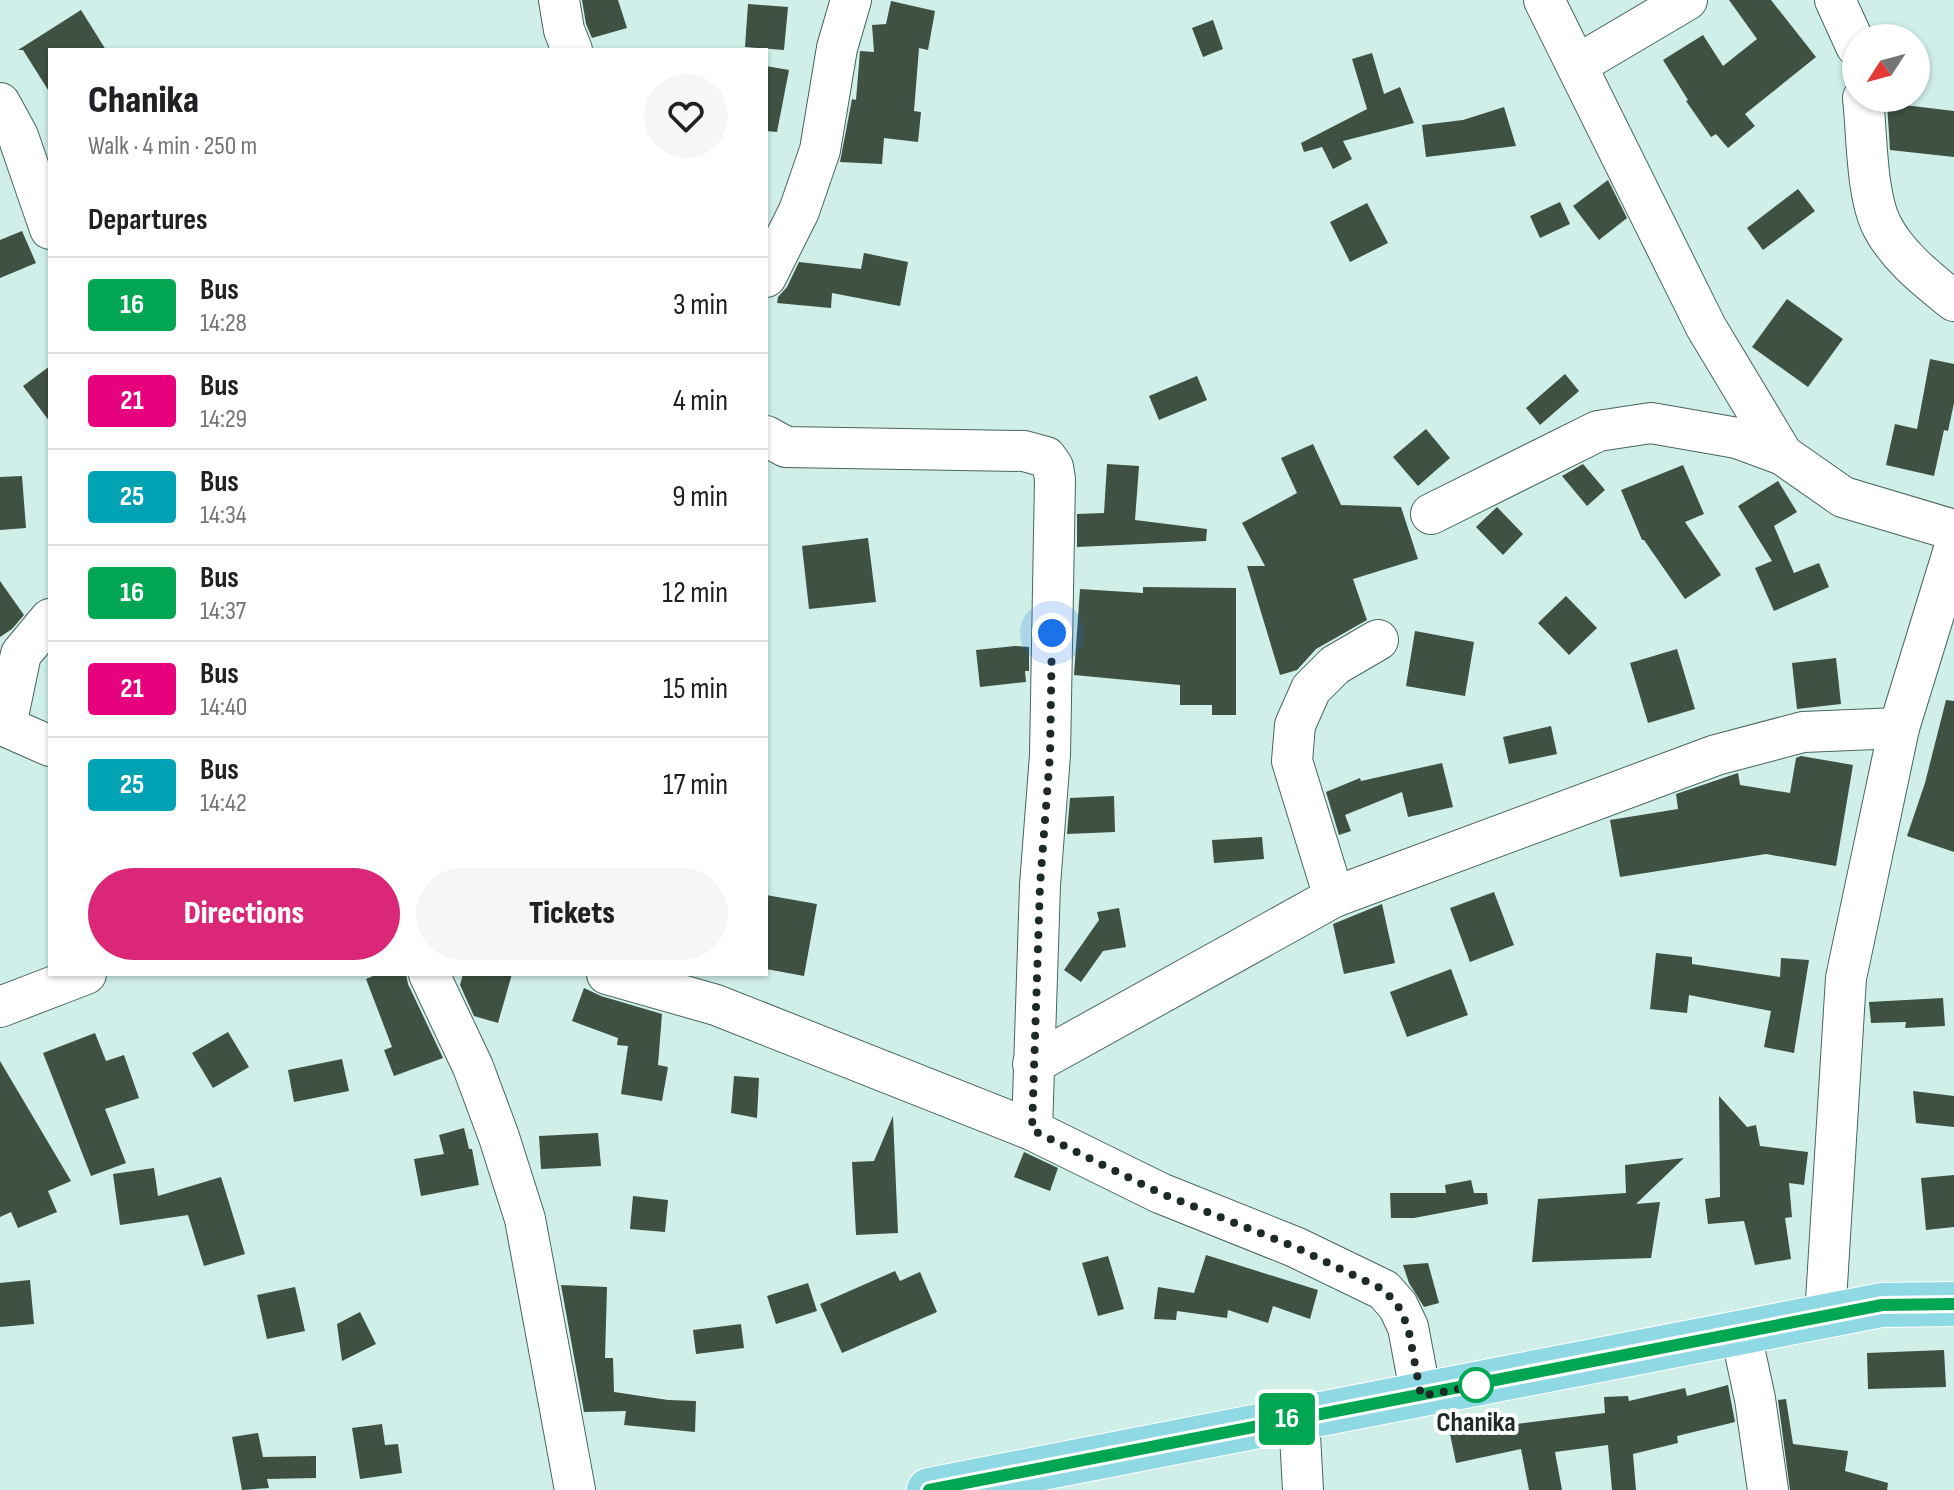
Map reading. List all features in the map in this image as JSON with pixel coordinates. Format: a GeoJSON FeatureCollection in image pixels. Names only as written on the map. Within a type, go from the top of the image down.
{"type":"FeatureCollection","features":[{"type":"Feature","properties":{"kind":"main road"},"geometry":{"type":"LineString","coordinates":[[934,1490],[1882,1305],[1954,1304]]}},
{"type":"Feature","properties":{"kind":"street"},"geometry":{"type":"LineString","coordinates":[[559,0],[564,30],[571,48]]}},
{"type":"Feature","properties":{"kind":"street"},"geometry":{"type":"LineString","coordinates":[[1544,0],[1706,327],[1783,455]]}},
{"type":"Feature","properties":{"kind":"street"},"geometry":{"type":"LineString","coordinates":[[1577,65],[1687,0]]}},
{"type":"Feature","properties":{"kind":"street"},"geometry":{"type":"LineString","coordinates":[[1835,0],[1846,24]]}},
{"type":"Feature","properties":{"kind":"street"},"geometry":{"type":"LineString","coordinates":[[768,273],[799,211],[820,150],[845,1]]}},
{"type":"Feature","properties":{"kind":"street"},"geometry":{"type":"LineString","coordinates":[[0,103],[18,136],[48,223]]}},
{"type":"Feature","properties":{"kind":"street"},"geometry":{"type":"LineString","coordinates":[[1864,112],[1873,198],[1881,225],[1909,263],[1954,301]]}},
{"type":"Feature","properties":{"kind":"street"},"geometry":{"type":"LineString","coordinates":[[1431,514],[1598,431],[1651,423],[1737,438],[1783,455],[1843,497],[1954,530]]}},
{"type":"Feature","properties":{"kind":"street"},"geometry":{"type":"LineString","coordinates":[[768,437],[786,447],[1024,451],[1046,457],[1053,467],[1050,755],[1040,885],[1032,1130]]}},
{"type":"Feature","properties":{"kind":"street"},"geometry":{"type":"LineString","coordinates":[[1825,1317],[1846,978],[1899,728],[1952,563]]}},
{"type":"Feature","properties":{"kind":"street"},"geometry":{"type":"LineString","coordinates":[[48,621],[21,654],[3,725],[48,745]]}},
{"type":"Feature","properties":{"kind":"street"},"geometry":{"type":"LineString","coordinates":[[1334,897],[1292,761],[1295,725],[1311,689],[1335,665],[1378,640]]}},
{"type":"Feature","properties":{"kind":"street"},"geometry":{"type":"LineString","coordinates":[[1033,1064],[1334,897],[1716,755],[1803,732],[1899,728]]}},
{"type":"Feature","properties":{"kind":"street"},"geometry":{"type":"LineString","coordinates":[[0,1007],[81,976]]}},
{"type":"Feature","properties":{"kind":"street"},"geometry":{"type":"LineString","coordinates":[[430,976],[473,1067],[525,1219],[575,1490]]}},
{"type":"Feature","properties":{"kind":"street"},"geometry":{"type":"LineString","coordinates":[[614,976],[716,1005],[1032,1130],[1160,1193],[1295,1247],[1384,1290],[1398,1306],[1408,1327],[1421,1396]]}},
{"type":"Feature","properties":{"kind":"street"},"geometry":{"type":"LineString","coordinates":[[1741,1334],[1755,1399],[1768,1490]]}},
{"type":"Feature","properties":{"kind":"street"},"geometry":{"type":"LineString","coordinates":[[1299,1417],[1303,1490]]}},
{"type":"Feature","properties":{"kind":"building"},"geometry":{"type":"Polygon","coordinates":[[[582,0],[618,0],[627,28],[592,38],[582,0]]]}},
{"type":"Feature","properties":{"kind":"building"},"geometry":{"type":"Polygon","coordinates":[[[1729,0],[1771,0],[1816,57],[1745,114],[1755,126],[1728,148],[1716,134],[1711,137],[1663,60],[1703,35],[1723,66],[1757,39],[1729,0]]]}},
{"type":"Feature","properties":{"kind":"building"},"geometry":{"type":"Polygon","coordinates":[[[891,1],[935,11],[928,50],[919,48],[914,111],[921,112],[918,142],[884,138],[882,164],[840,162],[852,99],[856,100],[860,51],[874,52],[872,25],[886,24],[891,1]]]}},
{"type":"Feature","properties":{"kind":"building"},"geometry":{"type":"Polygon","coordinates":[[[748,4],[788,7],[784,50],[745,47],[748,4]]]}},
{"type":"Feature","properties":{"kind":"building"},"geometry":{"type":"Polygon","coordinates":[[[81,10],[105,48],[48,48],[48,90],[23,50],[18,50],[81,10]]]}},
{"type":"Feature","properties":{"kind":"building"},"geometry":{"type":"Polygon","coordinates":[[[1213,20],[1223,49],[1203,57],[1192,28],[1213,20]]]}},
{"type":"Feature","properties":{"kind":"building"},"geometry":{"type":"Polygon","coordinates":[[[1372,53],[1384,94],[1400,87],[1414,123],[1343,141],[1352,159],[1333,169],[1322,147],[1304,152],[1301,143],[1367,109],[1352,59],[1372,53]]]}},
{"type":"Feature","properties":{"kind":"building"},"geometry":{"type":"Polygon","coordinates":[[[768,66],[789,70],[777,132],[768,131],[768,66]]]}},
{"type":"Feature","properties":{"kind":"building"},"geometry":{"type":"Polygon","coordinates":[[[1504,107],[1516,146],[1426,157],[1422,125],[1463,120],[1504,107]]]}},
{"type":"Feature","properties":{"kind":"building"},"geometry":{"type":"Polygon","coordinates":[[[1930,108],[1954,111],[1954,157],[1890,150],[1888,112],[1930,112],[1930,108]]]}},
{"type":"Feature","properties":{"kind":"building"},"geometry":{"type":"Polygon","coordinates":[[[1608,180],[1627,218],[1599,240],[1573,206],[1608,180]]]}},
{"type":"Feature","properties":{"kind":"building"},"geometry":{"type":"Polygon","coordinates":[[[1798,189],[1815,211],[1763,250],[1747,228],[1798,189]]]}},
{"type":"Feature","properties":{"kind":"building"},"geometry":{"type":"Polygon","coordinates":[[[1560,202],[1570,224],[1540,238],[1530,216],[1560,202]]]}},
{"type":"Feature","properties":{"kind":"building"},"geometry":{"type":"Polygon","coordinates":[[[1367,203],[1388,243],[1350,262],[1330,222],[1367,203]]]}},
{"type":"Feature","properties":{"kind":"building"},"geometry":{"type":"Polygon","coordinates":[[[22,231],[36,263],[0,278],[0,240],[22,231]]]}},
{"type":"Feature","properties":{"kind":"building"},"geometry":{"type":"Polygon","coordinates":[[[864,253],[908,262],[900,306],[832,293],[831,308],[777,303],[799,262],[861,269],[864,253]]]}},
{"type":"Feature","properties":{"kind":"building"},"geometry":{"type":"Polygon","coordinates":[[[1787,299],[1843,339],[1808,387],[1752,347],[1787,299]]]}},
{"type":"Feature","properties":{"kind":"building"},"geometry":{"type":"Polygon","coordinates":[[[1930,359],[1954,364],[1954,403],[1948,431],[1944,430],[1934,476],[1886,465],[1895,424],[1917,429],[1930,359]]]}},
{"type":"Feature","properties":{"kind":"building"},"geometry":{"type":"Polygon","coordinates":[[[48,367],[48,419],[23,386],[48,367]]]}},
{"type":"Feature","properties":{"kind":"building"},"geometry":{"type":"Polygon","coordinates":[[[1565,374],[1579,391],[1540,425],[1526,408],[1565,374]]]}},
{"type":"Feature","properties":{"kind":"building"},"geometry":{"type":"Polygon","coordinates":[[[1197,376],[1207,400],[1159,420],[1149,396],[1197,376]]]}},
{"type":"Feature","properties":{"kind":"building"},"geometry":{"type":"Polygon","coordinates":[[[1426,429],[1450,458],[1418,486],[1393,457],[1426,429]]]}},
{"type":"Feature","properties":{"kind":"building"},"geometry":{"type":"Polygon","coordinates":[[[1313,444],[1341,505],[1401,507],[1418,559],[1353,579],[1367,620],[1316,649],[1297,670],[1280,675],[1247,566],[1265,566],[1242,523],[1297,493],[1281,458],[1313,444]]]}},
{"type":"Feature","properties":{"kind":"building"},"geometry":{"type":"Polygon","coordinates":[[[1107,464],[1139,466],[1135,520],[1207,529],[1206,541],[1077,547],[1077,514],[1104,513],[1107,464]]]}},
{"type":"Feature","properties":{"kind":"building"},"geometry":{"type":"Polygon","coordinates":[[[1583,464],[1605,490],[1587,506],[1562,476],[1583,464]]]}},
{"type":"Feature","properties":{"kind":"building"},"geometry":{"type":"Polygon","coordinates":[[[1683,465],[1704,514],[1685,522],[1721,575],[1685,599],[1642,540],[1621,490],[1683,465]]]}},
{"type":"Feature","properties":{"kind":"building"},"geometry":{"type":"Polygon","coordinates":[[[22,476],[26,528],[0,530],[0,477],[22,476]]]}},
{"type":"Feature","properties":{"kind":"building"},"geometry":{"type":"Polygon","coordinates":[[[1778,481],[1797,512],[1774,526],[1794,573],[1819,563],[1829,587],[1774,611],[1755,568],[1772,561],[1738,506],[1778,481]]]}},
{"type":"Feature","properties":{"kind":"building"},"geometry":{"type":"Polygon","coordinates":[[[1497,507],[1523,534],[1503,555],[1476,527],[1497,507]]]}},
{"type":"Feature","properties":{"kind":"building"},"geometry":{"type":"Polygon","coordinates":[[[868,538],[876,602],[809,609],[802,546],[868,538]]]}},
{"type":"Feature","properties":{"kind":"building"},"geometry":{"type":"Polygon","coordinates":[[[0,581],[24,615],[0,637],[0,581]]]}},
{"type":"Feature","properties":{"kind":"building"},"geometry":{"type":"Polygon","coordinates":[[[1143,587],[1236,588],[1236,715],[1212,715],[1212,705],[1180,705],[1180,685],[1074,675],[1080,589],[1143,593],[1143,587]]]}},
{"type":"Feature","properties":{"kind":"building"},"geometry":{"type":"Polygon","coordinates":[[[1566,596],[1597,628],[1569,655],[1538,623],[1566,596]]]}},
{"type":"Feature","properties":{"kind":"building"},"geometry":{"type":"Polygon","coordinates":[[[1415,631],[1474,642],[1465,696],[1406,686],[1415,631]]]}},
{"type":"Feature","properties":{"kind":"building"},"geometry":{"type":"Polygon","coordinates":[[[1029,647],[1026,682],[980,687],[976,650],[1029,647]]]}},
{"type":"Feature","properties":{"kind":"building"},"geometry":{"type":"Polygon","coordinates":[[[1677,649],[1695,709],[1648,723],[1630,663],[1677,649]]]}},
{"type":"Feature","properties":{"kind":"building"},"geometry":{"type":"Polygon","coordinates":[[[1836,658],[1841,704],[1797,709],[1792,663],[1836,658]]]}},
{"type":"Feature","properties":{"kind":"building"},"geometry":{"type":"Polygon","coordinates":[[[1946,700],[1954,701],[1954,852],[1907,836],[1925,783],[1946,700]]]}},
{"type":"Feature","properties":{"kind":"building"},"geometry":{"type":"Polygon","coordinates":[[[1551,726],[1557,754],[1509,764],[1503,737],[1551,726]]]}},
{"type":"Feature","properties":{"kind":"building"},"geometry":{"type":"Polygon","coordinates":[[[1801,756],[1853,765],[1836,866],[1766,854],[1620,877],[1610,820],[1678,809],[1676,794],[1738,773],[1740,785],[1790,793],[1796,758],[1801,756]]]}},
{"type":"Feature","properties":{"kind":"building"},"geometry":{"type":"Polygon","coordinates":[[[1442,763],[1453,807],[1408,817],[1402,792],[1345,815],[1351,831],[1339,835],[1326,792],[1360,778],[1361,781],[1442,763]]]}},
{"type":"Feature","properties":{"kind":"building"},"geometry":{"type":"Polygon","coordinates":[[[1114,796],[1115,832],[1067,834],[1070,798],[1114,796]]]}},
{"type":"Feature","properties":{"kind":"building"},"geometry":{"type":"Polygon","coordinates":[[[1262,837],[1264,859],[1214,863],[1212,840],[1262,837]]]}},
{"type":"Feature","properties":{"kind":"building"},"geometry":{"type":"Polygon","coordinates":[[[1494,892],[1514,945],[1470,962],[1450,908],[1494,892]]]}},
{"type":"Feature","properties":{"kind":"building"},"geometry":{"type":"Polygon","coordinates":[[[768,895],[817,904],[804,976],[768,969],[768,895]]]}},
{"type":"Feature","properties":{"kind":"building"},"geometry":{"type":"Polygon","coordinates":[[[1382,904],[1395,963],[1344,974],[1333,924],[1382,904]]]}},
{"type":"Feature","properties":{"kind":"building"},"geometry":{"type":"Polygon","coordinates":[[[1119,908],[1126,947],[1103,951],[1081,982],[1064,970],[1099,920],[1097,912],[1119,908]]]}},
{"type":"Feature","properties":{"kind":"building"},"geometry":{"type":"Polygon","coordinates":[[[1656,953],[1692,957],[1692,964],[1780,977],[1781,958],[1809,960],[1794,1053],[1764,1047],[1771,1011],[1689,995],[1687,1013],[1650,1009],[1656,953]]]}},
{"type":"Feature","properties":{"kind":"building"},"geometry":{"type":"Polygon","coordinates":[[[1451,969],[1468,1015],[1407,1037],[1390,992],[1451,969]]]}},
{"type":"Feature","properties":{"kind":"building"},"geometry":{"type":"Polygon","coordinates":[[[373,976],[406,976],[443,1058],[394,1076],[384,1050],[392,1047],[366,979],[373,976]]]}},
{"type":"Feature","properties":{"kind":"building"},"geometry":{"type":"Polygon","coordinates":[[[462,976],[511,976],[498,1023],[474,1016],[460,985],[462,976]]]}},
{"type":"Feature","properties":{"kind":"building"},"geometry":{"type":"Polygon","coordinates":[[[584,988],[662,1014],[658,1065],[668,1067],[662,1101],[621,1094],[628,1046],[617,1045],[618,1038],[572,1021],[584,988]]]}},
{"type":"Feature","properties":{"kind":"building"},"geometry":{"type":"Polygon","coordinates":[[[1943,998],[1945,1026],[1905,1028],[1906,1022],[1871,1023],[1869,1002],[1943,998]]]}},
{"type":"Feature","properties":{"kind":"building"},"geometry":{"type":"Polygon","coordinates":[[[228,1032],[249,1067],[213,1088],[192,1053],[228,1032]]]}},
{"type":"Feature","properties":{"kind":"building"},"geometry":{"type":"Polygon","coordinates":[[[95,1033],[106,1061],[124,1055],[139,1098],[105,1109],[126,1163],[91,1176],[43,1053],[95,1033]]]}},
{"type":"Feature","properties":{"kind":"building"},"geometry":{"type":"Polygon","coordinates":[[[342,1059],[349,1091],[294,1102],[288,1070],[342,1059]]]}},
{"type":"Feature","properties":{"kind":"building"},"geometry":{"type":"Polygon","coordinates":[[[0,1061],[71,1181],[48,1191],[57,1212],[18,1228],[11,1212],[0,1217],[0,1061]]]}},
{"type":"Feature","properties":{"kind":"building"},"geometry":{"type":"Polygon","coordinates":[[[734,1076],[759,1078],[757,1118],[731,1113],[734,1076]]]}},
{"type":"Feature","properties":{"kind":"building"},"geometry":{"type":"Polygon","coordinates":[[[1913,1091],[1954,1096],[1954,1127],[1916,1123],[1913,1091]]]}},
{"type":"Feature","properties":{"kind":"building"},"geometry":{"type":"Polygon","coordinates":[[[1719,1096],[1747,1127],[1756,1125],[1760,1146],[1808,1152],[1804,1185],[1789,1183],[1792,1217],[1785,1218],[1791,1259],[1755,1265],[1744,1221],[1708,1224],[1705,1199],[1720,1197],[1719,1096]]]}},
{"type":"Feature","properties":{"kind":"building"},"geometry":{"type":"Polygon","coordinates":[[[893,1116],[898,1233],[856,1235],[852,1162],[874,1161],[893,1116]]]}},
{"type":"Feature","properties":{"kind":"building"},"geometry":{"type":"Polygon","coordinates":[[[464,1128],[479,1185],[421,1196],[414,1159],[444,1154],[439,1135],[464,1128]]]}},
{"type":"Feature","properties":{"kind":"building"},"geometry":{"type":"Polygon","coordinates":[[[598,1133],[601,1166],[541,1169],[539,1136],[598,1133]]]}},
{"type":"Feature","properties":{"kind":"building"},"geometry":{"type":"Polygon","coordinates":[[[1024,1152],[1058,1168],[1050,1191],[1014,1177],[1024,1152]]]}},
{"type":"Feature","properties":{"kind":"building"},"geometry":{"type":"Polygon","coordinates":[[[1684,1158],[1636,1204],[1660,1202],[1651,1258],[1532,1262],[1538,1199],[1626,1193],[1625,1165],[1684,1158]]]}},
{"type":"Feature","properties":{"kind":"building"},"geometry":{"type":"Polygon","coordinates":[[[154,1168],[158,1196],[221,1177],[245,1254],[204,1266],[188,1215],[120,1225],[113,1174],[154,1168]]]}},
{"type":"Feature","properties":{"kind":"building"},"geometry":{"type":"Polygon","coordinates":[[[1954,1175],[1954,1227],[1926,1230],[1921,1178],[1954,1175]]]}},
{"type":"Feature","properties":{"kind":"building"},"geometry":{"type":"Polygon","coordinates":[[[1471,1180],[1474,1193],[1487,1193],[1488,1204],[1414,1218],[1391,1218],[1390,1193],[1446,1193],[1445,1185],[1471,1180]]]}},
{"type":"Feature","properties":{"kind":"building"},"geometry":{"type":"Polygon","coordinates":[[[633,1196],[668,1200],[665,1232],[630,1229],[633,1196]]]}},
{"type":"Feature","properties":{"kind":"building"},"geometry":{"type":"Polygon","coordinates":[[[1206,1255],[1318,1290],[1310,1319],[1273,1306],[1268,1323],[1228,1310],[1227,1318],[1177,1311],[1176,1320],[1154,1319],[1158,1287],[1194,1293],[1206,1255]]]}},
{"type":"Feature","properties":{"kind":"building"},"geometry":{"type":"Polygon","coordinates":[[[1108,1256],[1124,1309],[1098,1316],[1082,1263],[1108,1256]]]}},
{"type":"Feature","properties":{"kind":"building"},"geometry":{"type":"Polygon","coordinates":[[[1428,1263],[1439,1303],[1424,1307],[1409,1283],[1403,1265],[1428,1263]]]}},
{"type":"Feature","properties":{"kind":"building"},"geometry":{"type":"Polygon","coordinates":[[[895,1271],[900,1281],[920,1272],[937,1312],[842,1353],[820,1304],[895,1271]]]}},
{"type":"Feature","properties":{"kind":"building"},"geometry":{"type":"Polygon","coordinates":[[[30,1280],[34,1324],[0,1327],[0,1283],[30,1280]]]}},
{"type":"Feature","properties":{"kind":"building"},"geometry":{"type":"Polygon","coordinates":[[[808,1283],[817,1311],[776,1324],[767,1296],[808,1283]]]}},
{"type":"Feature","properties":{"kind":"building"},"geometry":{"type":"Polygon","coordinates":[[[561,1285],[607,1287],[605,1358],[613,1358],[614,1392],[696,1401],[695,1432],[624,1425],[626,1411],[584,1412],[561,1285]]]}},
{"type":"Feature","properties":{"kind":"building"},"geometry":{"type":"Polygon","coordinates":[[[295,1287],[305,1331],[267,1339],[257,1295],[295,1287]]]}},
{"type":"Feature","properties":{"kind":"building"},"geometry":{"type":"Polygon","coordinates":[[[360,1312],[376,1344],[342,1361],[337,1324],[360,1312]]]}},
{"type":"Feature","properties":{"kind":"building"},"geometry":{"type":"Polygon","coordinates":[[[741,1324],[744,1348],[696,1354],[693,1330],[741,1324]]]}},
{"type":"Feature","properties":{"kind":"building"},"geometry":{"type":"Polygon","coordinates":[[[1944,1350],[1946,1387],[1868,1389],[1867,1353],[1944,1350]]]}},
{"type":"Feature","properties":{"kind":"building"},"geometry":{"type":"Polygon","coordinates":[[[1728,1385],[1735,1422],[1677,1436],[1678,1443],[1633,1454],[1636,1490],[1612,1490],[1608,1445],[1555,1452],[1562,1490],[1529,1490],[1521,1449],[1456,1463],[1450,1434],[1515,1419],[1516,1424],[1605,1413],[1604,1397],[1628,1396],[1629,1401],[1685,1388],[1687,1396],[1728,1385]]]}},
{"type":"Feature","properties":{"kind":"building"},"geometry":{"type":"Polygon","coordinates":[[[1786,1399],[1793,1444],[1848,1451],[1845,1471],[1888,1483],[1887,1490],[1790,1490],[1778,1400],[1786,1399]]]}},
{"type":"Feature","properties":{"kind":"building"},"geometry":{"type":"Polygon","coordinates":[[[382,1424],[385,1445],[398,1444],[402,1473],[360,1479],[352,1428],[382,1424]]]}},
{"type":"Feature","properties":{"kind":"building"},"geometry":{"type":"Polygon","coordinates":[[[258,1433],[263,1457],[316,1456],[316,1478],[267,1479],[269,1488],[242,1490],[232,1437],[258,1433]]]}},
{"type":"Feature","properties":{"kind":"bus line","name":"16"},"geometry":{"type":"LineString","coordinates":[[929,1490],[1882,1305],[1954,1304]]}},
{"type":"Feature","properties":{"kind":"place","name":"Chanika"},"geometry":{"type":"Point","coordinates":[1476,1385]}},
{"type":"Feature","properties":{"kind":"route"},"geometry":{"type":"LineString","coordinates":[[1052,633],[1050,755],[1040,885],[1032,1130],[1160,1193],[1295,1247],[1384,1290],[1398,1306],[1408,1327],[1421,1396],[1479,1385],[1476,1385]]}}]}
